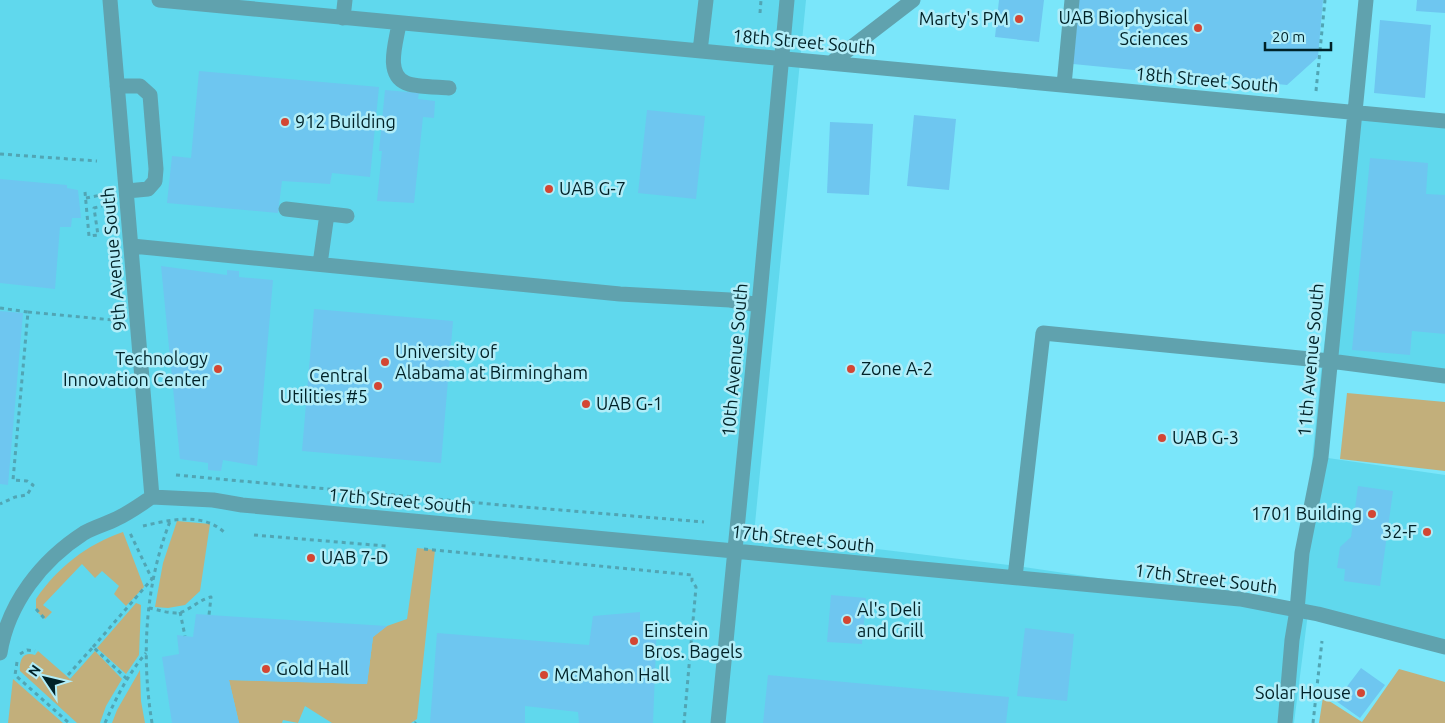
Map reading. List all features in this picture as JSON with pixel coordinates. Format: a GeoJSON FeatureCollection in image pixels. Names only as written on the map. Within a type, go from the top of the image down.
{"type":"FeatureCollection","features":[{"type":"Feature","properties":{"kind":"street","name":"9th Avenue South"},"geometry":{"type":"LineString","coordinates":[[110,0],[152,497]]}},
{"type":"Feature","properties":{"kind":"street","name":"18th Street South"},"geometry":{"type":"LineString","coordinates":[[159,0],[253,4],[342,18],[1445,121]]}},
{"type":"Feature","properties":{"kind":"street"},"geometry":{"type":"LineString","coordinates":[[342,18],[345,0]]}},
{"type":"Feature","properties":{"kind":"street"},"geometry":{"type":"LineString","coordinates":[[700,51],[706,0]]}},
{"type":"Feature","properties":{"kind":"street","name":"10th Avenue South"},"geometry":{"type":"LineString","coordinates":[[718,723],[760,305],[780,58],[787,0]]}},
{"type":"Feature","properties":{"kind":"street"},"geometry":{"type":"LineString","coordinates":[[831,63],[913,0]]}},
{"type":"Feature","properties":{"kind":"street"},"geometry":{"type":"LineString","coordinates":[[1064,85],[1072,0]]}},
{"type":"Feature","properties":{"kind":"street","name":"11th Avenue South"},"geometry":{"type":"LineString","coordinates":[[1285,723],[1302,553],[1321,456],[1366,0]]}},
{"type":"Feature","properties":{"kind":"street"},"geometry":{"type":"LineString","coordinates":[[400,23],[393,62],[397,76],[406,84],[449,88]]}},
{"type":"Feature","properties":{"kind":"street"},"geometry":{"type":"LineString","coordinates":[[117,86],[140,86],[150,96],[156,169],[155,181],[148,190],[127,191]]}},
{"type":"Feature","properties":{"kind":"street"},"geometry":{"type":"LineString","coordinates":[[286,209],[347,216]]}},
{"type":"Feature","properties":{"kind":"street"},"geometry":{"type":"LineString","coordinates":[[320,264],[327,214]]}},
{"type":"Feature","properties":{"kind":"street"},"geometry":{"type":"LineString","coordinates":[[132,246],[620,294],[730,300],[760,305]]}},
{"type":"Feature","properties":{"kind":"street"},"geometry":{"type":"LineString","coordinates":[[1015,577],[1044,333],[1330,361],[1445,376]]}},
{"type":"Feature","properties":{"kind":"street"},"geometry":{"type":"LineString","coordinates":[[0,653],[2,640],[12,612],[22,594],[49,561],[67,545],[87,532],[118,518],[152,497]]}},
{"type":"Feature","properties":{"kind":"street","name":"17th Street South"},"geometry":{"type":"LineString","coordinates":[[152,497],[213,500],[242,506],[1240,599],[1297,610],[1445,647]]}},
{"type":"Feature","properties":{"kind":"path"},"geometry":{"type":"LineString","coordinates":[[760,13],[762,0]]}},
{"type":"Feature","properties":{"kind":"path"},"geometry":{"type":"LineString","coordinates":[[1314,109],[1325,0]]}},
{"type":"Feature","properties":{"kind":"path"},"geometry":{"type":"LineString","coordinates":[[0,154],[97,161]]}},
{"type":"Feature","properties":{"kind":"path"},"geometry":{"type":"LineString","coordinates":[[85,192],[89,236],[98,235],[94,208],[102,206]]}},
{"type":"Feature","properties":{"kind":"path"},"geometry":{"type":"LineString","coordinates":[[86,198],[101,195]]}},
{"type":"Feature","properties":{"kind":"path"},"geometry":{"type":"LineString","coordinates":[[0,308],[113,320]]}},
{"type":"Feature","properties":{"kind":"path"},"geometry":{"type":"LineString","coordinates":[[0,504],[14,497],[27,495],[33,485],[28,482],[13,480],[28,312]]}},
{"type":"Feature","properties":{"kind":"path"},"geometry":{"type":"LineString","coordinates":[[176,475],[501,506],[704,522]]}},
{"type":"Feature","properties":{"kind":"path"},"geometry":{"type":"LineString","coordinates":[[152,723],[149,703],[147,652],[149,608],[152,579],[170,520]]}},
{"type":"Feature","properties":{"kind":"path"},"geometry":{"type":"LineString","coordinates":[[152,579],[128,530],[170,520],[199,520],[216,524],[224,532]]}},
{"type":"Feature","properties":{"kind":"path"},"geometry":{"type":"LineString","coordinates":[[254,535],[386,546]]}},
{"type":"Feature","properties":{"kind":"path"},"geometry":{"type":"LineString","coordinates":[[424,549],[692,576],[692,581],[696,587],[684,723]]}},
{"type":"Feature","properties":{"kind":"path"},"geometry":{"type":"LineString","coordinates":[[68,676],[152,579]]}},
{"type":"Feature","properties":{"kind":"path"},"geometry":{"type":"LineString","coordinates":[[149,608],[176,613],[202,599],[211,597],[209,615]]}},
{"type":"Feature","properties":{"kind":"path"},"geometry":{"type":"LineString","coordinates":[[180,612],[185,636]]}},
{"type":"Feature","properties":{"kind":"path"},"geometry":{"type":"LineString","coordinates":[[1313,723],[1322,641]]}},
{"type":"Feature","properties":{"kind":"path"},"geometry":{"type":"LineString","coordinates":[[93,647],[127,679]]}},
{"type":"Feature","properties":{"kind":"path"},"geometry":{"type":"LineString","coordinates":[[35,651],[22,651],[18,656],[16,675],[69,723]]}},
{"type":"Feature","properties":{"kind":"path"},"geometry":{"type":"LineString","coordinates":[[105,723],[134,667],[147,652]]}},
{"type":"Feature","properties":{"kind":"shaded area","name":"University of Alabama at Birmingham"},"geometry":{"type":"Polygon","coordinates":[[[0,0],[806,0],[754,534],[1017,566],[1240,599],[1297,610],[1322,361],[1355,113],[1445,121],[1445,376],[1330,361],[1321,457],[1445,475],[1445,647],[1308,613],[1294,723],[0,723],[0,0]]]}},
{"type":"Feature","properties":{"kind":"shaded area"},"geometry":{"type":"Polygon","coordinates":[[[1347,393],[1445,402],[1445,471],[1340,459],[1347,393]]]}},
{"type":"Feature","properties":{"kind":"shaded area"},"geometry":{"type":"Polygon","coordinates":[[[177,521],[210,524],[200,591],[185,605],[168,608],[155,607],[163,563],[177,521]]]}},
{"type":"Feature","properties":{"kind":"shaded area"},"geometry":{"type":"Polygon","coordinates":[[[123,532],[144,587],[126,606],[114,594],[119,586],[102,571],[95,578],[82,564],[43,605],[52,612],[45,619],[36,611],[36,599],[63,567],[97,543],[123,532]]]}},
{"type":"Feature","properties":{"kind":"shaded area"},"geometry":{"type":"Polygon","coordinates":[[[417,548],[435,550],[417,719],[411,723],[332,723],[305,706],[298,723],[283,720],[282,723],[239,723],[229,680],[367,684],[373,637],[387,626],[407,619],[417,548]]]}},
{"type":"Feature","properties":{"kind":"shaded area"},"geometry":{"type":"Polygon","coordinates":[[[136,603],[141,605],[139,655],[126,674],[97,648],[136,603]]]}},
{"type":"Feature","properties":{"kind":"shaded area"},"geometry":{"type":"Polygon","coordinates":[[[38,651],[70,679],[95,651],[122,679],[106,706],[100,723],[77,723],[20,671],[20,663],[23,657],[27,654],[35,655],[38,651]]]}},
{"type":"Feature","properties":{"kind":"shaded area"},"geometry":{"type":"Polygon","coordinates":[[[1399,669],[1445,682],[1445,723],[1319,723],[1323,697],[1362,722],[1399,669]]]}},
{"type":"Feature","properties":{"kind":"shaded area"},"geometry":{"type":"Polygon","coordinates":[[[140,670],[141,701],[145,723],[112,723],[117,710],[140,670]]]}},
{"type":"Feature","properties":{"kind":"shaded area"},"geometry":{"type":"Polygon","coordinates":[[[13,679],[63,723],[8,723],[13,679]]]}},
{"type":"Feature","properties":{"kind":"building","name":"Marty's PM"},"geometry":{"type":"Polygon","coordinates":[[[999,0],[1044,0],[1039,42],[995,37],[999,0]]]}},
{"type":"Feature","properties":{"kind":"building","name":"UAB Biophysical Sciences"},"geometry":{"type":"Polygon","coordinates":[[[1079,0],[1323,0],[1318,57],[1287,85],[1073,64],[1079,0]]]}},
{"type":"Feature","properties":{"kind":"building"},"geometry":{"type":"Polygon","coordinates":[[[1417,0],[1445,0],[1445,13],[1416,11],[1417,0]]]}},
{"type":"Feature","properties":{"kind":"building"},"geometry":{"type":"Polygon","coordinates":[[[1380,20],[1431,25],[1425,98],[1374,93],[1380,20]]]}},
{"type":"Feature","properties":{"kind":"building","name":"912 Building"},"geometry":{"type":"Polygon","coordinates":[[[199,71],[379,87],[370,177],[332,173],[330,184],[282,181],[278,213],[167,203],[172,156],[191,158],[199,71]]]}},
{"type":"Feature","properties":{"kind":"building"},"geometry":{"type":"Polygon","coordinates":[[[385,90],[419,93],[418,99],[435,101],[434,118],[423,117],[414,203],[377,201],[382,151],[379,151],[385,90]]]}},
{"type":"Feature","properties":{"kind":"building"},"geometry":{"type":"Polygon","coordinates":[[[647,110],[705,116],[696,199],[638,193],[647,110]]]}},
{"type":"Feature","properties":{"kind":"building"},"geometry":{"type":"Polygon","coordinates":[[[914,115],[956,119],[949,190],[907,186],[914,115]]]}},
{"type":"Feature","properties":{"kind":"building"},"geometry":{"type":"Polygon","coordinates":[[[830,122],[873,124],[869,195],[827,193],[830,122]]]}},
{"type":"Feature","properties":{"kind":"building"},"geometry":{"type":"Polygon","coordinates":[[[1370,158],[1428,163],[1426,194],[1445,195],[1445,334],[1412,331],[1410,355],[1352,350],[1370,158]]]}},
{"type":"Feature","properties":{"kind":"building"},"geometry":{"type":"Polygon","coordinates":[[[0,179],[67,185],[67,188],[78,190],[81,218],[72,218],[71,227],[60,227],[55,289],[0,283],[0,179]]]}},
{"type":"Feature","properties":{"kind":"building","name":"Technology Innovation Center"},"geometry":{"type":"Polygon","coordinates":[[[161,266],[227,275],[227,270],[239,271],[239,277],[273,280],[257,466],[223,460],[221,471],[208,470],[208,463],[180,459],[161,266]]]}},
{"type":"Feature","properties":{"kind":"building","name":"Central Utilities #5"},"geometry":{"type":"Polygon","coordinates":[[[314,309],[453,321],[441,463],[302,451],[314,309]]]}},
{"type":"Feature","properties":{"kind":"building"},"geometry":{"type":"Polygon","coordinates":[[[0,311],[23,313],[8,485],[0,484],[0,311]]]}},
{"type":"Feature","properties":{"kind":"building","name":"1701 Building"},"geometry":{"type":"Polygon","coordinates":[[[1358,486],[1393,491],[1380,586],[1344,581],[1345,569],[1337,568],[1340,547],[1351,537],[1358,486]]]}},
{"type":"Feature","properties":{"kind":"building","name":"Al's Deli and Grill"},"geometry":{"type":"Polygon","coordinates":[[[831,595],[866,598],[862,644],[827,642],[831,595]]]}},
{"type":"Feature","properties":{"kind":"building","name":"McMahon Hall"},"geometry":{"type":"Polygon","coordinates":[[[640,612],[640,621],[657,622],[653,723],[579,723],[578,712],[525,706],[525,723],[430,723],[437,633],[589,645],[593,616],[640,612]]]}},
{"type":"Feature","properties":{"kind":"building","name":"Gold Hall"},"geometry":{"type":"Polygon","coordinates":[[[196,614],[387,626],[373,637],[367,684],[229,680],[239,723],[172,723],[162,657],[179,654],[177,635],[193,637],[196,614]]]}},
{"type":"Feature","properties":{"kind":"building"},"geometry":{"type":"Polygon","coordinates":[[[1025,628],[1074,634],[1067,701],[1017,696],[1025,628]]]}},
{"type":"Feature","properties":{"kind":"building","name":"Solar House"},"geometry":{"type":"Polygon","coordinates":[[[1361,668],[1385,685],[1360,718],[1336,701],[1361,668]]]}},
{"type":"Feature","properties":{"kind":"building"},"geometry":{"type":"Polygon","coordinates":[[[768,675],[1009,697],[1006,723],[763,723],[768,675]]]}},
{"type":"Feature","properties":{"kind":"place","name":"Marty's PM"},"geometry":{"type":"Point","coordinates":[1019,19]}},
{"type":"Feature","properties":{"kind":"place","name":"UAB Biophysical Sciences"},"geometry":{"type":"Point","coordinates":[1198,28]}},
{"type":"Feature","properties":{"kind":"place","name":"912 Building"},"geometry":{"type":"Point","coordinates":[285,122]}},
{"type":"Feature","properties":{"kind":"place","name":"UAB G-7"},"geometry":{"type":"Point","coordinates":[549,189]}},
{"type":"Feature","properties":{"kind":"place","name":"University of Alabama at Birmingham"},"geometry":{"type":"Point","coordinates":[385,362]}},
{"type":"Feature","properties":{"kind":"place","name":"Technology Innovation Center"},"geometry":{"type":"Point","coordinates":[218,369]}},
{"type":"Feature","properties":{"kind":"place","name":"Zone A-2"},"geometry":{"type":"Point","coordinates":[851,369]}},
{"type":"Feature","properties":{"kind":"place","name":"Central Utilities #5"},"geometry":{"type":"Point","coordinates":[378,386]}},
{"type":"Feature","properties":{"kind":"place","name":"UAB G-1"},"geometry":{"type":"Point","coordinates":[586,404]}},
{"type":"Feature","properties":{"kind":"place","name":"UAB G-3"},"geometry":{"type":"Point","coordinates":[1162,438]}},
{"type":"Feature","properties":{"kind":"place","name":"1701 Building"},"geometry":{"type":"Point","coordinates":[1372,514]}},
{"type":"Feature","properties":{"kind":"place","name":"32-F"},"geometry":{"type":"Point","coordinates":[1427,532]}},
{"type":"Feature","properties":{"kind":"place","name":"UAB 7-D"},"geometry":{"type":"Point","coordinates":[311,558]}},
{"type":"Feature","properties":{"kind":"place","name":"Al's Deli and Grill"},"geometry":{"type":"Point","coordinates":[847,620]}},
{"type":"Feature","properties":{"kind":"place","name":"Einstein Bros. Bagels"},"geometry":{"type":"Point","coordinates":[634,641]}},
{"type":"Feature","properties":{"kind":"place","name":"Gold Hall"},"geometry":{"type":"Point","coordinates":[266,669]}},
{"type":"Feature","properties":{"kind":"place","name":"McMahon Hall"},"geometry":{"type":"Point","coordinates":[544,675]}},
{"type":"Feature","properties":{"kind":"place","name":"Solar House"},"geometry":{"type":"Point","coordinates":[1361,693]}}]}
